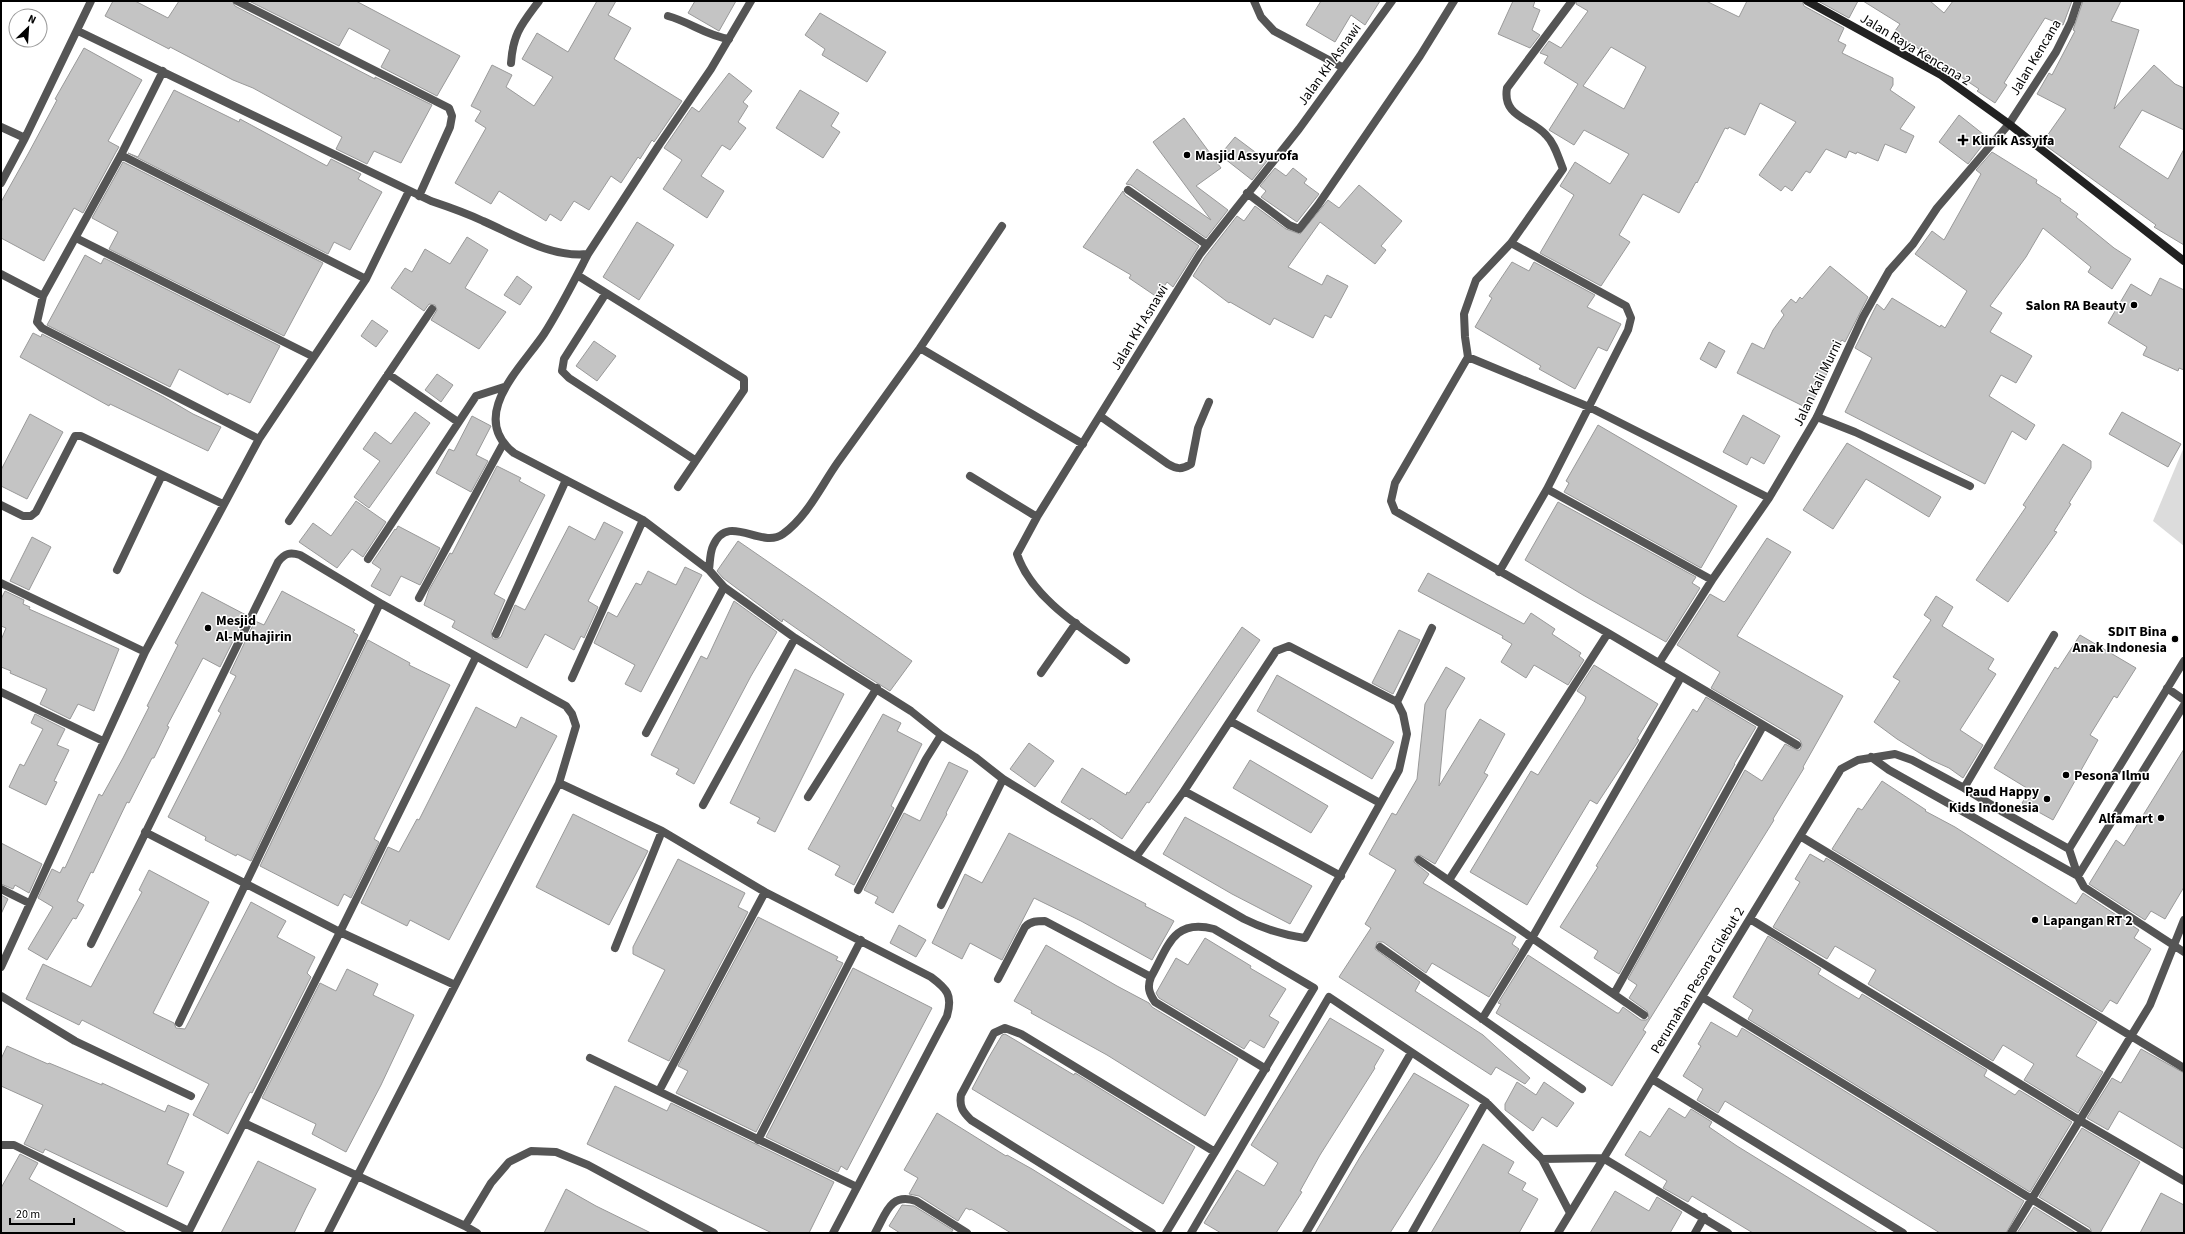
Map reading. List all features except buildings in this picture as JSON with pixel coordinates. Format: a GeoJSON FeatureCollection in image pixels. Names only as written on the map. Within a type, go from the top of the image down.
{"type":"FeatureCollection","features":[{"type":"Feature","properties":{"kind":"street"},"geometry":{"type":"LineString","coordinates":[[1,183],[25,138],[91,1]]}},
{"type":"Feature","properties":{"kind":"street"},"geometry":{"type":"LineString","coordinates":[[237,1],[449,108],[452,116],[450,127],[419,196]]}},
{"type":"Feature","properties":{"kind":"street"},"geometry":{"type":"LineString","coordinates":[[511,63],[512,43],[522,25],[539,1]]}},
{"type":"Feature","properties":{"kind":"street"},"geometry":{"type":"LineString","coordinates":[[751,1],[729,39],[588,254],[544,334],[504,387],[498,405],[496,418],[497,432],[503,444],[514,453],[643,520],[709,570],[724,587],[795,638],[911,711],[941,736],[975,757],[1003,779],[1136,857],[1264,928],[1285,935],[1305,938],[1400,770],[1407,734],[1403,714],[1397,702],[1289,646],[1276,651],[1184,791],[1136,857]]}},
{"type":"Feature","properties":{"kind":"street"},"geometry":{"type":"LineString","coordinates":[[1254,1],[1261,17],[1274,31],[1342,67]]}},
{"type":"Feature","properties":{"kind":"street","name":"Jalan KH Asnawi"},"geometry":{"type":"LineString","coordinates":[[1126,660],[1076,623],[1043,595],[1021,564],[1017,554],[1037,518],[1177,288],[1207,244],[1299,129],[1342,67],[1392,1]]}},
{"type":"Feature","properties":{"kind":"street"},"geometry":{"type":"LineString","coordinates":[[1247,193],[1289,225],[1299,229],[1318,205],[1420,56],[1454,1]]}},
{"type":"Feature","properties":{"kind":"street"},"geometry":{"type":"LineString","coordinates":[[1572,1],[1507,88],[1506,99],[1511,109],[1546,134],[1553,143],[1562,169],[1511,243],[1476,280],[1464,314],[1468,357],[1395,483],[1391,501],[1395,511],[1499,572],[1608,633],[1797,746]]}},
{"type":"Feature","properties":{"kind":"street","name":"Jalan Raya Kencana 2"},"geometry":{"type":"LineString","coordinates":[[1807,1],[1941,75],[2009,124],[2184,261]]}},
{"type":"Feature","properties":{"kind":"street","name":"Jalan Kencana"},"geometry":{"type":"LineString","coordinates":[[2009,124],[2056,52],[2078,1]]}},
{"type":"Feature","properties":{"kind":"street"},"geometry":{"type":"LineString","coordinates":[[668,16],[690,23],[717,37],[729,39]]}},
{"type":"Feature","properties":{"kind":"street"},"geometry":{"type":"LineString","coordinates":[[78,30],[419,196],[557,253],[577,256],[588,254]]}},
{"type":"Feature","properties":{"kind":"street"},"geometry":{"type":"LineString","coordinates":[[163,71],[121,155],[43,296],[37,322],[42,328],[260,439]]}},
{"type":"Feature","properties":{"kind":"street","name":"Jalan Kali Murni"},"geometry":{"type":"LineString","coordinates":[[1659,663],[1712,580],[1769,498],[1817,417],[1863,317],[1889,271],[1912,244],[1937,208],[2009,124]]}},
{"type":"Feature","properties":{"kind":"street"},"geometry":{"type":"LineString","coordinates":[[1,127],[25,138]]}},
{"type":"Feature","properties":{"kind":"street"},"geometry":{"type":"LineString","coordinates":[[121,155],[366,279]]}},
{"type":"Feature","properties":{"kind":"street"},"geometry":{"type":"LineString","coordinates":[[1128,190],[1207,244]]}},
{"type":"Feature","properties":{"kind":"street"},"geometry":{"type":"LineString","coordinates":[[1,967],[145,652],[223,504],[260,439],[366,279],[409,191]]}},
{"type":"Feature","properties":{"kind":"street"},"geometry":{"type":"LineString","coordinates":[[709,570],[713,546],[725,532],[734,530],[765,539],[778,538],[798,521],[920,348],[1002,226]]}},
{"type":"Feature","properties":{"kind":"street"},"geometry":{"type":"LineString","coordinates":[[76,238],[314,357]]}},
{"type":"Feature","properties":{"kind":"street"},"geometry":{"type":"LineString","coordinates":[[1499,572],[1547,489],[1628,330],[1631,318],[1626,306],[1511,243]]}},
{"type":"Feature","properties":{"kind":"street"},"geometry":{"type":"LineString","coordinates":[[1,274],[43,296]]}},
{"type":"Feature","properties":{"kind":"street"},"geometry":{"type":"LineString","coordinates":[[577,275],[744,379],[744,390],[678,487]]}},
{"type":"Feature","properties":{"kind":"street"},"geometry":{"type":"LineString","coordinates":[[606,293],[564,359],[562,371],[569,378],[695,460]]}},
{"type":"Feature","properties":{"kind":"street"},"geometry":{"type":"LineString","coordinates":[[289,521],[432,309]]}},
{"type":"Feature","properties":{"kind":"street"},"geometry":{"type":"LineString","coordinates":[[920,348],[1083,444]]}},
{"type":"Feature","properties":{"kind":"street"},"geometry":{"type":"LineString","coordinates":[[1468,357],[1589,407],[1769,498]]}},
{"type":"Feature","properties":{"kind":"street"},"geometry":{"type":"LineString","coordinates":[[388,374],[458,422]]}},
{"type":"Feature","properties":{"kind":"street"},"geometry":{"type":"LineString","coordinates":[[368,559],[476,396],[504,387]]}},
{"type":"Feature","properties":{"kind":"street"},"geometry":{"type":"LineString","coordinates":[[1100,416],[1176,469],[1183,468],[1191,464],[1198,428],[1209,402]]}},
{"type":"Feature","properties":{"kind":"street"},"geometry":{"type":"LineString","coordinates":[[1817,417],[1855,432],[1970,486]]}},
{"type":"Feature","properties":{"kind":"street"},"geometry":{"type":"LineString","coordinates":[[1,505],[23,516],[31,516],[36,512],[75,436],[81,436],[223,504]]}},
{"type":"Feature","properties":{"kind":"street"},"geometry":{"type":"LineString","coordinates":[[419,598],[503,444]]}},
{"type":"Feature","properties":{"kind":"street"},"geometry":{"type":"LineString","coordinates":[[117,570],[162,475]]}},
{"type":"Feature","properties":{"kind":"street"},"geometry":{"type":"LineString","coordinates":[[970,476],[1037,518]]}},
{"type":"Feature","properties":{"kind":"street"},"geometry":{"type":"LineString","coordinates":[[496,634],[566,480]]}},
{"type":"Feature","properties":{"kind":"street"},"geometry":{"type":"LineString","coordinates":[[1547,489],[1712,580]]}},
{"type":"Feature","properties":{"kind":"street"},"geometry":{"type":"LineString","coordinates":[[572,678],[643,520]]}},
{"type":"Feature","properties":{"kind":"street"},"geometry":{"type":"LineString","coordinates":[[91,944],[278,562],[284,554],[291,552],[300,555],[380,603],[566,706],[572,714],[576,726],[559,783],[356,1174],[328,1233]]}},
{"type":"Feature","properties":{"kind":"street"},"geometry":{"type":"LineString","coordinates":[[1,583],[145,652]]}},
{"type":"Feature","properties":{"kind":"street"},"geometry":{"type":"LineString","coordinates":[[646,733],[724,587]]}},
{"type":"Feature","properties":{"kind":"street"},"geometry":{"type":"LineString","coordinates":[[179,1023],[247,884],[380,603]]}},
{"type":"Feature","properties":{"kind":"street"},"geometry":{"type":"LineString","coordinates":[[1040,673],[1076,623]]}},
{"type":"Feature","properties":{"kind":"street"},"geometry":{"type":"LineString","coordinates":[[1397,702],[1432,628]]}},
{"type":"Feature","properties":{"kind":"street"},"geometry":{"type":"LineString","coordinates":[[1449,880],[1608,633]]}},
{"type":"Feature","properties":{"kind":"street"},"geometry":{"type":"LineString","coordinates":[[1964,788],[2054,635]]}},
{"type":"Feature","properties":{"kind":"street"},"geometry":{"type":"LineString","coordinates":[[703,805],[795,638]]}},
{"type":"Feature","properties":{"kind":"street"},"geometry":{"type":"LineString","coordinates":[[1,1145],[14,1145],[188,1232],[340,932],[476,657]]}},
{"type":"Feature","properties":{"kind":"street"},"geometry":{"type":"LineString","coordinates":[[2184,660],[2069,848],[2078,876],[2084,887],[2184,952]]}},
{"type":"Feature","properties":{"kind":"street"},"geometry":{"type":"LineString","coordinates":[[1482,1019],[1532,938],[1681,677]]}},
{"type":"Feature","properties":{"kind":"street"},"geometry":{"type":"LineString","coordinates":[[808,797],[876,688]]}},
{"type":"Feature","properties":{"kind":"street"},"geometry":{"type":"LineString","coordinates":[[2167,688],[2184,700]]}},
{"type":"Feature","properties":{"kind":"street"},"geometry":{"type":"LineString","coordinates":[[1,692],[103,741]]}},
{"type":"Feature","properties":{"kind":"street"},"geometry":{"type":"LineString","coordinates":[[2078,876],[2184,706]]}},
{"type":"Feature","properties":{"kind":"street"},"geometry":{"type":"LineString","coordinates":[[1230,722],[1380,803]]}},
{"type":"Feature","properties":{"kind":"street"},"geometry":{"type":"LineString","coordinates":[[1614,994],[1764,726]]}},
{"type":"Feature","properties":{"kind":"street"},"geometry":{"type":"LineString","coordinates":[[858,890],[926,759],[941,736]]}},
{"type":"Feature","properties":{"kind":"street","name":"Perumahan Pesona Cilebut 2"},"geometry":{"type":"LineString","coordinates":[[1558,1233],[1841,769],[1858,760],[1895,754],[1912,760],[1964,788],[2003,812],[2069,848]]}},
{"type":"Feature","properties":{"kind":"street"},"geometry":{"type":"LineString","coordinates":[[1872,757],[1888,770],[2078,876]]}},
{"type":"Feature","properties":{"kind":"street"},"geometry":{"type":"LineString","coordinates":[[940,905],[1003,779]]}},
{"type":"Feature","properties":{"kind":"street"},"geometry":{"type":"LineString","coordinates":[[559,783],[662,831],[765,892],[861,940],[930,977],[943,986],[948,993],[950,1004],[947,1016],[833,1233]]}},
{"type":"Feature","properties":{"kind":"street"},"geometry":{"type":"LineString","coordinates":[[1184,791],[1341,876]]}},
{"type":"Feature","properties":{"kind":"street"},"geometry":{"type":"LineString","coordinates":[[615,948],[662,831]]}},
{"type":"Feature","properties":{"kind":"street"},"geometry":{"type":"LineString","coordinates":[[145,832],[340,932],[455,985]]}},
{"type":"Feature","properties":{"kind":"street"},"geometry":{"type":"LineString","coordinates":[[1800,836],[2133,1035],[2184,1068]]}},
{"type":"Feature","properties":{"kind":"street"},"geometry":{"type":"LineString","coordinates":[[1419,860],[1644,1015]]}},
{"type":"Feature","properties":{"kind":"street"},"geometry":{"type":"LineString","coordinates":[[1,889],[29,903]]}},
{"type":"Feature","properties":{"kind":"street"},"geometry":{"type":"LineString","coordinates":[[659,1091],[765,892]]}},
{"type":"Feature","properties":{"kind":"street"},"geometry":{"type":"LineString","coordinates":[[1750,919],[2079,1120],[2184,1181]]}},
{"type":"Feature","properties":{"kind":"street"},"geometry":{"type":"LineString","coordinates":[[2011,1233],[2079,1120],[2133,1035],[2161,982],[2184,920]]}},
{"type":"Feature","properties":{"kind":"street"},"geometry":{"type":"LineString","coordinates":[[998,979],[1025,927],[1029,923],[1037,921],[1045,922],[1152,977]]}},
{"type":"Feature","properties":{"kind":"street"},"geometry":{"type":"LineString","coordinates":[[1166,1233],[1266,1070],[1314,988],[1214,929],[1201,926],[1192,926],[1175,935],[1152,977],[1149,984],[1149,994],[1155,1002],[1266,1070]]}},
{"type":"Feature","properties":{"kind":"street"},"geometry":{"type":"LineString","coordinates":[[758,1140],[861,940]]}},
{"type":"Feature","properties":{"kind":"street"},"geometry":{"type":"LineString","coordinates":[[1380,947],[1582,1090]]}},
{"type":"Feature","properties":{"kind":"street"},"geometry":{"type":"LineString","coordinates":[[1,996],[75,1041],[191,1096]]}},
{"type":"Feature","properties":{"kind":"street"},"geometry":{"type":"LineString","coordinates":[[1190,1233],[1329,997],[1486,1102],[1542,1159],[1570,1213]]}},
{"type":"Feature","properties":{"kind":"street"},"geometry":{"type":"LineString","coordinates":[[1702,997],[2087,1233]]}},
{"type":"Feature","properties":{"kind":"street"},"geometry":{"type":"LineString","coordinates":[[1152,1233],[971,1120],[964,1113],[960,1107],[961,1095],[994,1032],[1005,1028],[1021,1034],[1215,1152]]}},
{"type":"Feature","properties":{"kind":"street"},"geometry":{"type":"LineString","coordinates":[[1306,1233],[1411,1053]]}},
{"type":"Feature","properties":{"kind":"street"},"geometry":{"type":"LineString","coordinates":[[590,1058],[857,1187]]}},
{"type":"Feature","properties":{"kind":"street"},"geometry":{"type":"LineString","coordinates":[[1652,1079],[1903,1233]]}},
{"type":"Feature","properties":{"kind":"street"},"geometry":{"type":"LineString","coordinates":[[1412,1233],[1486,1102]]}},
{"type":"Feature","properties":{"kind":"street"},"geometry":{"type":"LineString","coordinates":[[244,1123],[356,1174],[477,1233]]}},
{"type":"Feature","properties":{"kind":"street"},"geometry":{"type":"LineString","coordinates":[[465,1226],[491,1183],[510,1162],[531,1151],[556,1152],[588,1165],[714,1233]]}},
{"type":"Feature","properties":{"kind":"street"},"geometry":{"type":"LineString","coordinates":[[1542,1159],[1603,1158],[1704,1217],[1728,1233]]}},
{"type":"Feature","properties":{"kind":"street"},"geometry":{"type":"LineString","coordinates":[[875,1233],[892,1203],[899,1198],[907,1198],[916,1201],[967,1233]]}},
{"type":"Feature","properties":{"kind":"street"},"geometry":{"type":"LineString","coordinates":[[1695,1233],[1704,1217]]}},
{"type":"Feature","properties":{"kind":"shaded area"},"geometry":{"type":"Polygon","coordinates":[[[2184,447],[2184,546],[2153,521],[2184,447]]]}},
{"type":"Feature","properties":{"kind":"place","name":"Klinik Assyifa"},"geometry":{"type":"Point","coordinates":[1963,140]}},
{"type":"Feature","properties":{"kind":"place","name":"Masjid Assyurofa"},"geometry":{"type":"Point","coordinates":[1187,155]}},
{"type":"Feature","properties":{"kind":"place","name":"Salon RA Beauty"},"geometry":{"type":"Point","coordinates":[2134,305]}},
{"type":"Feature","properties":{"kind":"place","name":"Mesjid Al-Muhajirin"},"geometry":{"type":"Point","coordinates":[208,628]}},
{"type":"Feature","properties":{"kind":"place","name":"SDIT Bina Anak Indonesia"},"geometry":{"type":"Point","coordinates":[2175,639]}},
{"type":"Feature","properties":{"kind":"place","name":"Pesona Ilmu"},"geometry":{"type":"Point","coordinates":[2066,775]}},
{"type":"Feature","properties":{"kind":"place","name":"Paud Happy Kids Indonesia"},"geometry":{"type":"Point","coordinates":[2047,799]}},
{"type":"Feature","properties":{"kind":"place","name":"Alfamart"},"geometry":{"type":"Point","coordinates":[2161,818]}},
{"type":"Feature","properties":{"kind":"place","name":"Lapangan RT 2"},"geometry":{"type":"Point","coordinates":[2035,920]}}]}
